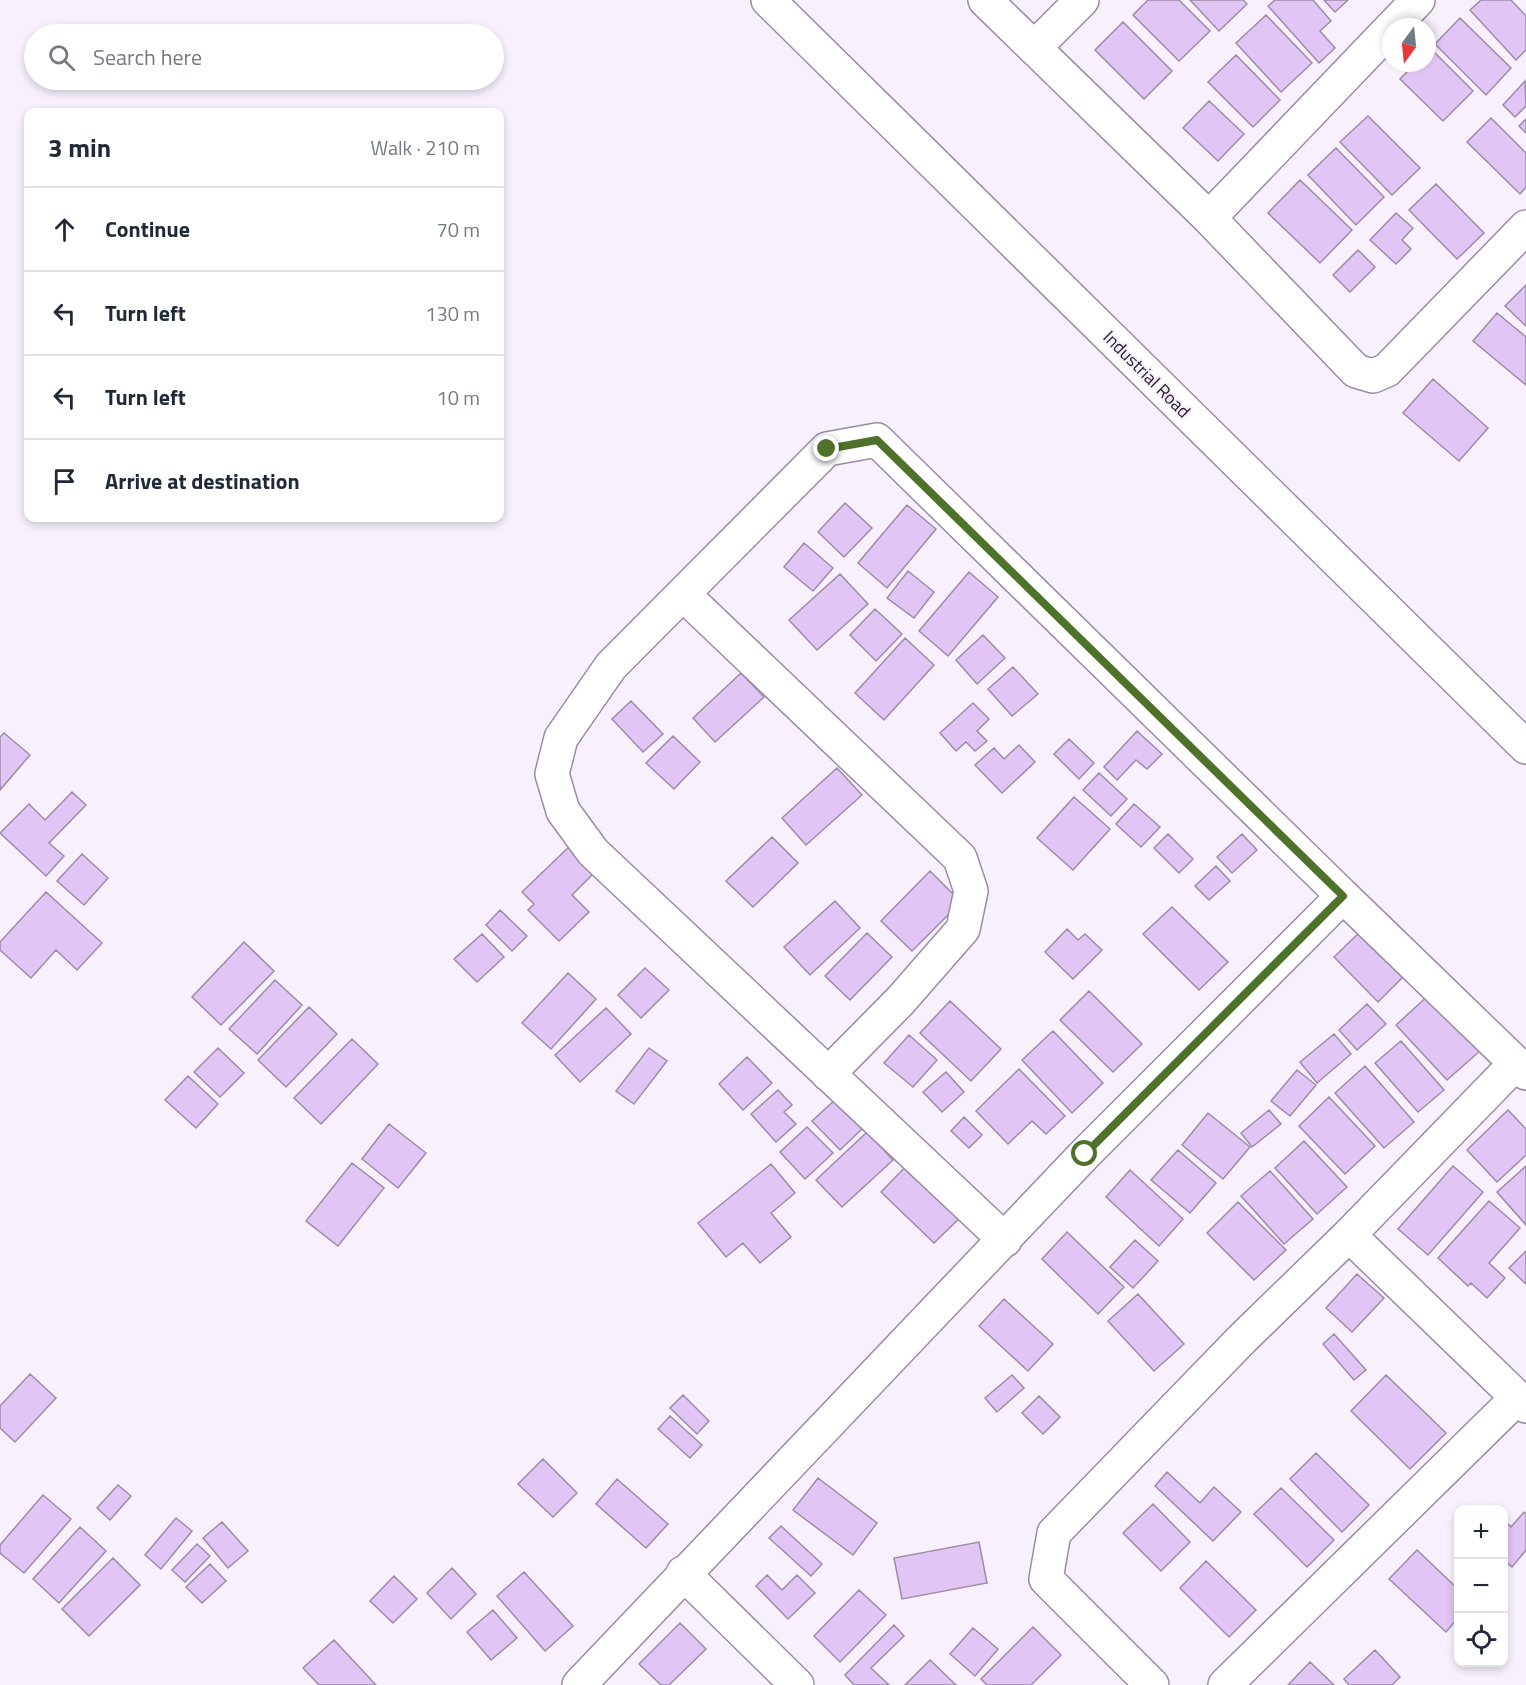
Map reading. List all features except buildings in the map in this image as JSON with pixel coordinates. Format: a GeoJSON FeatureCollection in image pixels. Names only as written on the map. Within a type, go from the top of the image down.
{"type":"FeatureCollection","features":[{"type":"Feature","properties":{"kind":"street","name":"Industrial Road"},"geometry":{"type":"LineString","coordinates":[[768,0],[1526,747]]}},
{"type":"Feature","properties":{"kind":"street"},"geometry":{"type":"LineString","coordinates":[[985,0],[1209,218],[1356,371],[1373,376],[1388,370],[1526,227]]}},
{"type":"Feature","properties":{"kind":"street"},"geometry":{"type":"LineString","coordinates":[[1034,48],[1082,0]]}},
{"type":"Feature","properties":{"kind":"street"},"geometry":{"type":"LineString","coordinates":[[1401,18],[1418,0]]}},
{"type":"Feature","properties":{"kind":"street"},"geometry":{"type":"LineString","coordinates":[[1209,218],[1382,38]]}},
{"type":"Feature","properties":{"kind":"street"},"geometry":{"type":"LineString","coordinates":[[1005,1240],[593,852],[563,811],[552,774],[561,738],[611,666],[827,449],[877,440],[1521,1068],[1242,1339],[1054,1533],[1046,1579],[1152,1685]]}},
{"type":"Feature","properties":{"kind":"street"},"geometry":{"type":"LineString","coordinates":[[683,594],[960,858],[971,891],[963,929],[901,1000],[828,1074]]}},
{"type":"Feature","properties":{"kind":"street"},"geometry":{"type":"LineString","coordinates":[[579,1685],[683,1573],[1005,1240],[1085,1154],[1343,896]]}},
{"type":"Feature","properties":{"kind":"street"},"geometry":{"type":"LineString","coordinates":[[1225,1685],[1522,1402],[1349,1235]]}},
{"type":"Feature","properties":{"kind":"street"},"geometry":{"type":"LineString","coordinates":[[683,1573],[797,1685]]}},
{"type":"Feature","properties":{"kind":"route"},"geometry":{"type":"LineString","coordinates":[[827,449],[877,440],[1343,896],[1085,1154]]}}]}
